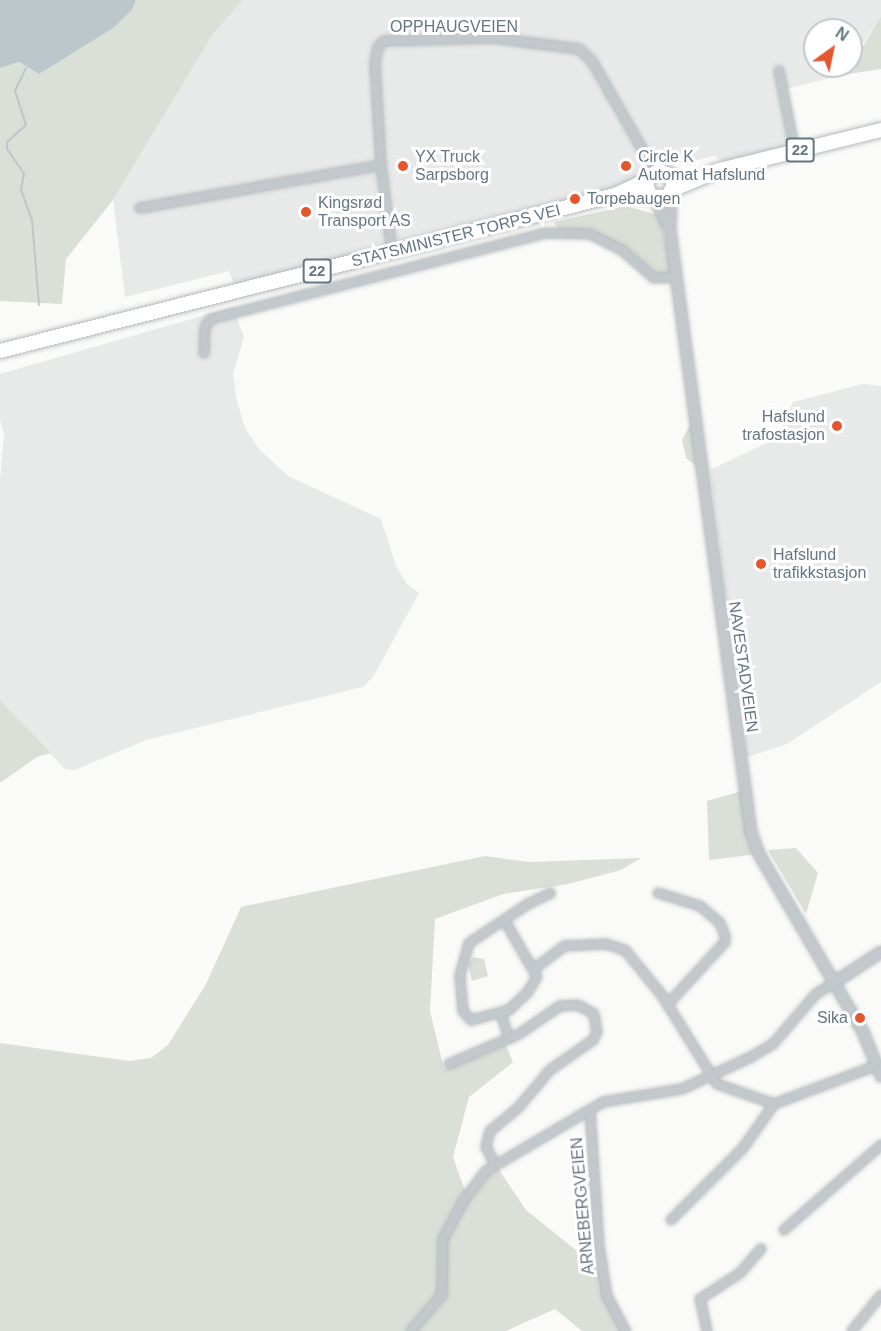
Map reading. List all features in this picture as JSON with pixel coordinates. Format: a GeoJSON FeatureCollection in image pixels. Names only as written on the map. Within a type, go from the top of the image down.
{"type":"FeatureCollection","features":[{"type":"Feature","properties":{"kind":"highway","name":"STATSMINISTER TORPS VEI"},"geometry":{"type":"LineString","coordinates":[[0,351],[615,195],[657,175],[719,170],[881,130]]}},
{"type":"Feature","properties":{"kind":"highway","name":"STATSMINISTER TORPS VEI"},"geometry":{"type":"LineString","coordinates":[[672,192],[719,170]]}},
{"type":"Feature","properties":{"kind":"highway"},"geometry":{"type":"LineString","coordinates":[[657,175],[672,192]]}},
{"type":"Feature","properties":{"kind":"highway"},"geometry":{"type":"LineString","coordinates":[[652,197],[657,175]]}},
{"type":"Feature","properties":{"kind":"highway","name":"22"},"geometry":{"type":"LineString","coordinates":[[652,197],[672,192]]}},
{"type":"Feature","properties":{"kind":"highway","name":"STATSMINISTER TORPS VEI"},"geometry":{"type":"LineString","coordinates":[[615,195],[652,197]]}},
{"type":"Feature","properties":{"kind":"street","name":"OPPHAUGVEIEN"},"geometry":{"type":"LineString","coordinates":[[392,252],[381,165],[375,63],[384,41],[493,38],[579,49],[591,61],[645,153]]}},
{"type":"Feature","properties":{"kind":"street"},"geometry":{"type":"LineString","coordinates":[[779,71],[795,151]]}},
{"type":"Feature","properties":{"kind":"street"},"geometry":{"type":"LineString","coordinates":[[645,153],[657,175]]}},
{"type":"Feature","properties":{"kind":"street"},"geometry":{"type":"LineString","coordinates":[[645,153],[657,175]]}},
{"type":"Feature","properties":{"kind":"street"},"geometry":{"type":"LineString","coordinates":[[140,208],[381,165]]}},
{"type":"Feature","properties":{"kind":"street","name":"NAVESTADVEIEN"},"geometry":{"type":"LineString","coordinates":[[672,192],[670,230],[750,832],[759,854],[835,982],[879,1071]]}},
{"type":"Feature","properties":{"kind":"street","name":"NAVESTADVEIEN"},"geometry":{"type":"LineString","coordinates":[[652,197],[670,230]]}},
{"type":"Feature","properties":{"kind":"street"},"geometry":{"type":"LineString","coordinates":[[204,353],[205,327],[211,319],[553,232],[590,234],[623,250],[654,278],[677,277]]}},
{"type":"Feature","properties":{"kind":"street"},"geometry":{"type":"LineString","coordinates":[[506,921],[522,956],[534,969],[537,977],[534,985],[501,1014],[478,1020],[466,1017],[460,975],[469,943],[551,893]]}},
{"type":"Feature","properties":{"kind":"street"},"geometry":{"type":"LineString","coordinates":[[658,893],[700,906],[720,923],[725,936],[725,942],[668,1004]]}},
{"type":"Feature","properties":{"kind":"street"},"geometry":{"type":"LineString","coordinates":[[534,969],[565,946],[618,946],[633,957],[668,1004],[711,1076],[724,1088],[774,1104],[879,1071]]}},
{"type":"Feature","properties":{"kind":"street"},"geometry":{"type":"LineString","coordinates":[[411,1331],[442,1295],[440,1252],[449,1225],[476,1183],[495,1164],[590,1110],[617,1098],[682,1089],[773,1044],[809,1001],[881,952]]}},
{"type":"Feature","properties":{"kind":"street"},"geometry":{"type":"LineString","coordinates":[[449,1064],[509,1039],[560,1006],[587,1008],[596,1022],[597,1032],[587,1047],[550,1070],[519,1107],[490,1131],[486,1147],[495,1164]]}},
{"type":"Feature","properties":{"kind":"street"},"geometry":{"type":"LineString","coordinates":[[501,1014],[509,1039]]}},
{"type":"Feature","properties":{"kind":"street"},"geometry":{"type":"LineString","coordinates":[[671,1220],[743,1148],[774,1104]]}},
{"type":"Feature","properties":{"kind":"street","name":"ARNEBERGVEIEN"},"geometry":{"type":"LineString","coordinates":[[590,1110],[598,1246],[607,1296],[626,1331]]}},
{"type":"Feature","properties":{"kind":"street"},"geometry":{"type":"LineString","coordinates":[[783,1230],[881,1145]]}},
{"type":"Feature","properties":{"kind":"street"},"geometry":{"type":"LineString","coordinates":[[707,1331],[700,1299],[740,1273],[761,1248]]}},
{"type":"Feature","properties":{"kind":"street"},"geometry":{"type":"LineString","coordinates":[[852,1331],[881,1295]]}},
{"type":"Feature","properties":{"kind":"shaded area"},"geometry":{"type":"Polygon","coordinates":[[[0,0],[136,0],[132,10],[113,28],[39,74],[19,62],[0,68],[0,0]]]}},
{"type":"Feature","properties":{"kind":"shaded area"},"geometry":{"type":"Polygon","coordinates":[[[136,0],[243,0],[213,34],[113,200],[66,259],[62,304],[0,301],[0,68],[19,62],[39,74],[132,10],[136,0]]]}},
{"type":"Feature","properties":{"kind":"shaded area"},"geometry":{"type":"Polygon","coordinates":[[[243,0],[881,0],[881,16],[863,44],[863,18],[803,18],[803,78],[830,78],[786,89],[799,145],[726,163],[715,156],[670,166],[637,176],[622,185],[234,285],[229,271],[125,297],[113,200],[213,34],[243,0]]]}},
{"type":"Feature","properties":{"kind":"shaded area"},"geometry":{"type":"Polygon","coordinates":[[[881,16],[881,69],[863,72],[863,46],[881,16]]]}},
{"type":"Feature","properties":{"kind":"shaded area"},"geometry":{"type":"Polygon","coordinates":[[[626,206],[658,215],[677,277],[654,278],[605,240],[559,231],[554,222],[626,206]]]}},
{"type":"Feature","properties":{"kind":"shaded area"},"geometry":{"type":"Polygon","coordinates":[[[233,307],[244,337],[233,374],[237,401],[245,428],[260,450],[288,476],[381,519],[396,566],[407,584],[419,593],[373,677],[363,687],[146,740],[75,770],[65,769],[0,700],[0,481],[4,434],[0,419],[0,374],[233,307]]]}},
{"type":"Feature","properties":{"kind":"shaded area"},"geometry":{"type":"Polygon","coordinates":[[[863,384],[881,386],[881,682],[787,744],[747,757],[710,470],[775,439],[793,402],[863,384]]]}},
{"type":"Feature","properties":{"kind":"shaded area"},"geometry":{"type":"Polygon","coordinates":[[[695,416],[702,471],[686,458],[682,440],[695,416]]]}},
{"type":"Feature","properties":{"kind":"shaded area"},"geometry":{"type":"Polygon","coordinates":[[[0,700],[51,753],[37,757],[0,783],[0,700]]]}},
{"type":"Feature","properties":{"kind":"shaded area"},"geometry":{"type":"Polygon","coordinates":[[[745,790],[759,854],[709,860],[707,801],[745,790]]]}},
{"type":"Feature","properties":{"kind":"shaded area"},"geometry":{"type":"Polygon","coordinates":[[[796,848],[818,873],[806,914],[768,850],[796,848]]]}},
{"type":"Feature","properties":{"kind":"shaded area"},"geometry":{"type":"Polygon","coordinates":[[[485,856],[529,862],[641,858],[621,870],[568,884],[503,894],[435,919],[430,1011],[444,1069],[505,1043],[513,1062],[469,1097],[453,1157],[465,1191],[468,1193],[495,1164],[526,1210],[603,1272],[607,1296],[626,1331],[582,1331],[555,1309],[506,1331],[0,1331],[0,1043],[129,1061],[151,1058],[168,1045],[206,984],[241,907],[485,856]]]}},
{"type":"Feature","properties":{"kind":"shaded area"},"geometry":{"type":"Polygon","coordinates":[[[473,957],[484,959],[488,976],[472,981],[468,964],[473,957]]]}},
{"type":"Feature","properties":{"kind":"waterway"},"geometry":{"type":"LineString","coordinates":[[26,68],[15,91],[26,125],[7,142],[7,149],[24,173],[21,190],[32,220],[39,305]]}},
{"type":"Feature","properties":{"kind":"place","name":"YX Truck Sarpsborg"},"geometry":{"type":"Point","coordinates":[403,166]}},
{"type":"Feature","properties":{"kind":"place","name":"Circle K Automat Hafslund"},"geometry":{"type":"Point","coordinates":[626,166]}},
{"type":"Feature","properties":{"kind":"place","name":"Torpebaugen"},"geometry":{"type":"Point","coordinates":[575,199]}},
{"type":"Feature","properties":{"kind":"place","name":"Kingsrød Transport AS"},"geometry":{"type":"Point","coordinates":[306,212]}},
{"type":"Feature","properties":{"kind":"place","name":"Hafslund trafostasjon"},"geometry":{"type":"Point","coordinates":[837,426]}},
{"type":"Feature","properties":{"kind":"place","name":"Hafslund trafikkstasjon"},"geometry":{"type":"Point","coordinates":[761,564]}},
{"type":"Feature","properties":{"kind":"place","name":"Sika"},"geometry":{"type":"Point","coordinates":[860,1018]}}]}
